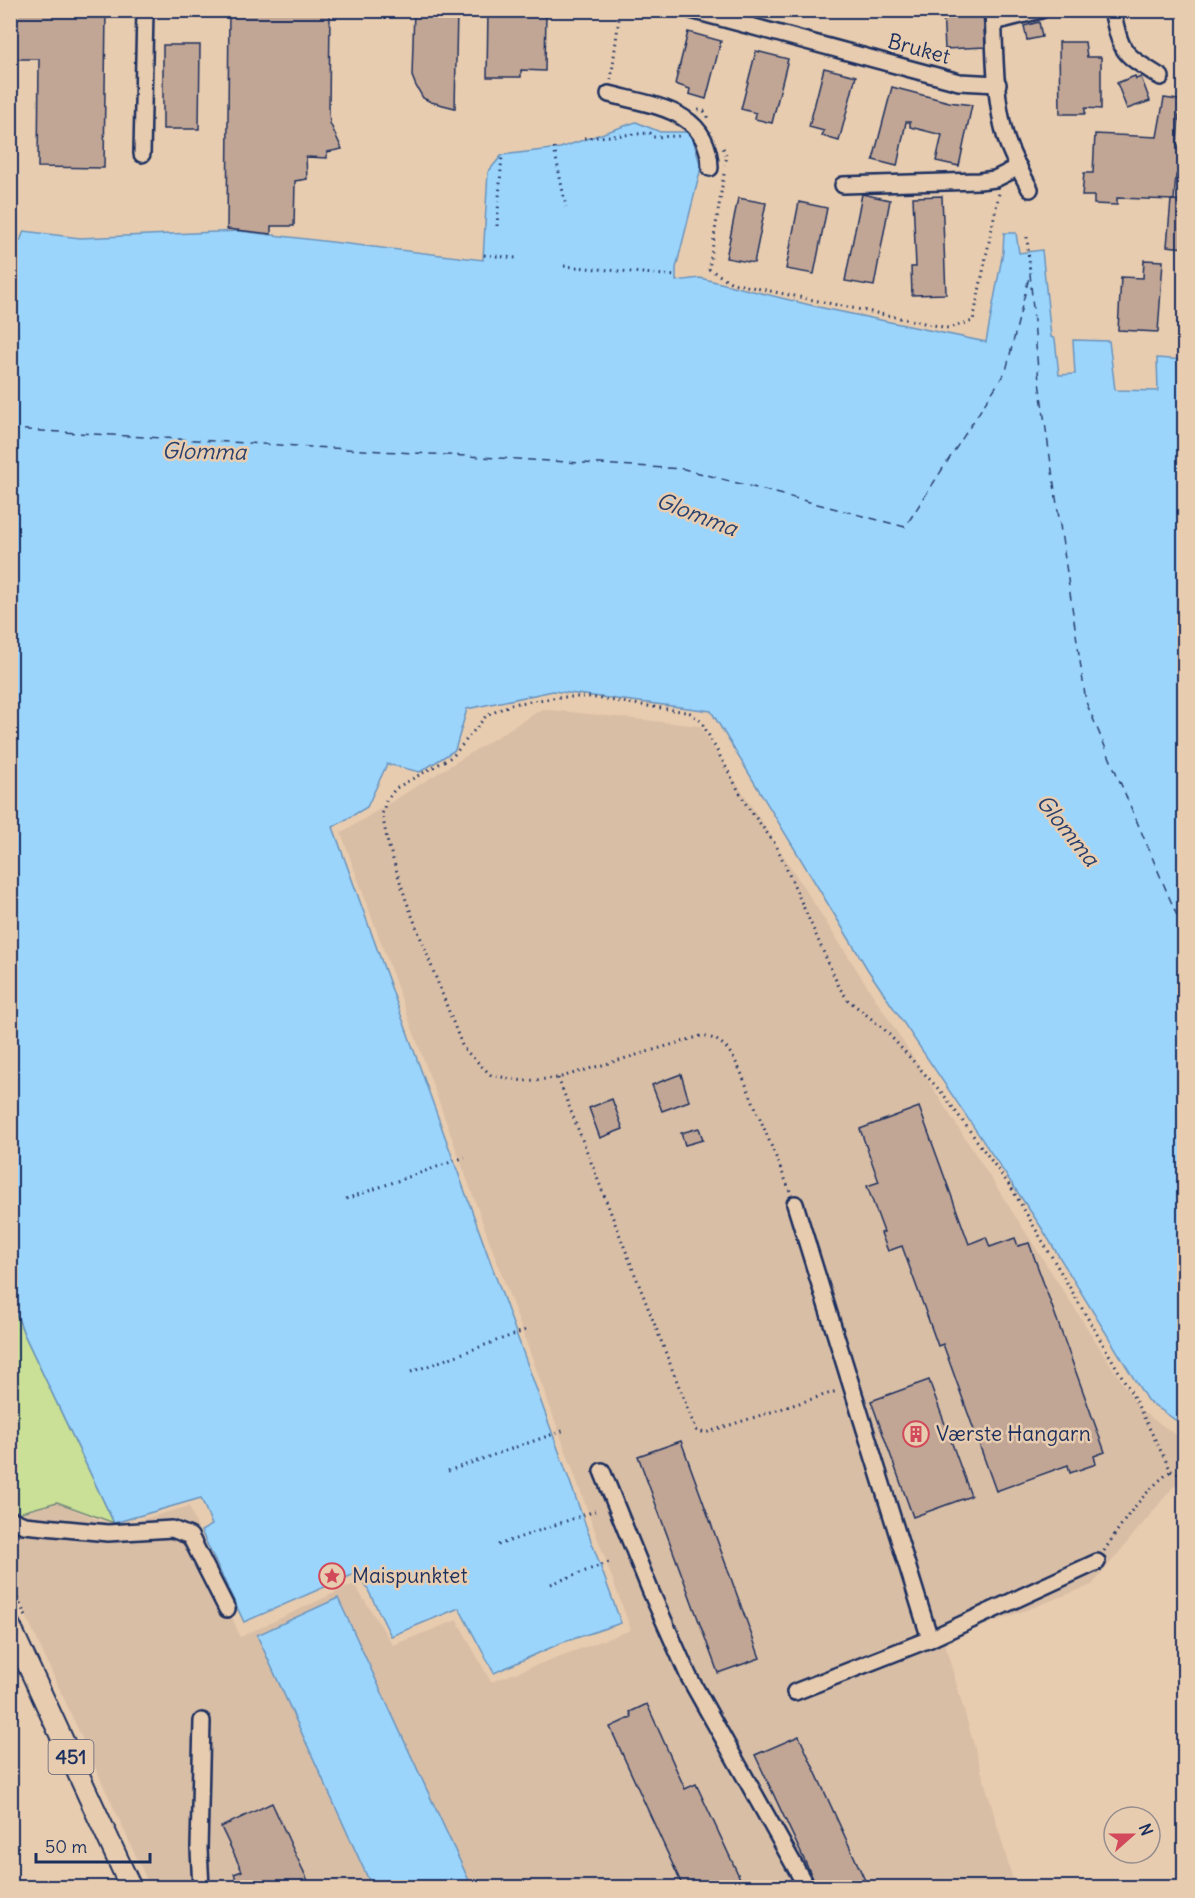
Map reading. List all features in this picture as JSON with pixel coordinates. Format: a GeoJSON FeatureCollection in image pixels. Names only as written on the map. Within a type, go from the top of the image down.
{"type":"FeatureCollection","features":[{"type":"Feature","properties":{"kind":"main road","name":"451"},"geometry":{"type":"LineString","coordinates":[[10,1626],[130,1887]]}},
{"type":"Feature","properties":{"kind":"street"},"geometry":{"type":"LineString","coordinates":[[142,154],[145,10]]}},
{"type":"Feature","properties":{"kind":"street","name":"Bruket"},"geometry":{"type":"LineString","coordinates":[[691,10],[734,16],[959,82],[998,84]]}},
{"type":"Feature","properties":{"kind":"street"},"geometry":{"type":"LineString","coordinates":[[1030,189],[1018,167],[1005,134],[998,84],[993,16],[1041,10]]}},
{"type":"Feature","properties":{"kind":"street"},"geometry":{"type":"LineString","coordinates":[[1112,10],[1120,46],[1126,56],[1161,77]]}},
{"type":"Feature","properties":{"kind":"street"},"geometry":{"type":"LineString","coordinates":[[609,94],[657,106],[689,121],[704,136],[708,147],[710,168]]}},
{"type":"Feature","properties":{"kind":"street"},"geometry":{"type":"LineString","coordinates":[[843,185],[979,181],[1001,176],[1018,167]]}},
{"type":"Feature","properties":{"kind":"street"},"geometry":{"type":"LineString","coordinates":[[795,1204],[930,1640]]}},
{"type":"Feature","properties":{"kind":"street"},"geometry":{"type":"LineString","coordinates":[[602,1471],[651,1592],[689,1677],[807,1887]]}},
{"type":"Feature","properties":{"kind":"street"},"geometry":{"type":"LineString","coordinates":[[10,1519],[24,1525],[108,1533],[172,1529],[190,1536],[227,1610]]}},
{"type":"Feature","properties":{"kind":"street"},"geometry":{"type":"LineString","coordinates":[[795,1692],[930,1640],[1098,1562]]}},
{"type":"Feature","properties":{"kind":"street"},"geometry":{"type":"LineString","coordinates":[[201,1887],[202,1720]]}},
{"type":"Feature","properties":{"kind":"path"},"geometry":{"type":"LineString","coordinates":[[609,94],[620,10]]}},
{"type":"Feature","properties":{"kind":"path"},"geometry":{"type":"LineString","coordinates":[[693,109],[704,111],[708,120]]}},
{"type":"Feature","properties":{"kind":"path"},"geometry":{"type":"LineString","coordinates":[[584,138],[650,133],[652,137],[679,136],[678,132]]}},
{"type":"Feature","properties":{"kind":"path"},"geometry":{"type":"LineString","coordinates":[[722,147],[727,156],[709,269],[732,283],[948,328],[973,321],[1001,176]]}},
{"type":"Feature","properties":{"kind":"path"},"geometry":{"type":"LineString","coordinates":[[554,148],[566,207]]}},
{"type":"Feature","properties":{"kind":"path"},"geometry":{"type":"LineString","coordinates":[[497,226],[502,155]]}},
{"type":"Feature","properties":{"kind":"path"},"geometry":{"type":"LineString","coordinates":[[1027,237],[1030,273]]}},
{"type":"Feature","properties":{"kind":"path"},"geometry":{"type":"LineString","coordinates":[[484,255],[516,258]]}},
{"type":"Feature","properties":{"kind":"path"},"geometry":{"type":"LineString","coordinates":[[564,266],[676,276]]}},
{"type":"Feature","properties":{"kind":"path"},"geometry":{"type":"LineString","coordinates":[[795,1204],[740,1070],[730,1052],[714,1038],[701,1036],[558,1078],[523,1081],[491,1075],[463,1047],[388,844],[382,814],[389,795],[396,788],[453,756],[486,716],[512,704],[559,697],[589,697],[690,713],[705,727],[747,806],[776,845],[838,987],[848,1000],[884,1029],[943,1094],[1012,1189],[1131,1392],[1171,1471],[1185,1476]]}},
{"type":"Feature","properties":{"kind":"path"},"geometry":{"type":"LineString","coordinates":[[558,1078],[696,1430],[705,1433],[851,1386]]}},
{"type":"Feature","properties":{"kind":"path"},"geometry":{"type":"LineString","coordinates":[[346,1199],[465,1156]]}},
{"type":"Feature","properties":{"kind":"path"},"geometry":{"type":"LineString","coordinates":[[411,1372],[529,1329]]}},
{"type":"Feature","properties":{"kind":"path"},"geometry":{"type":"LineString","coordinates":[[448,1471],[565,1430]]}},
{"type":"Feature","properties":{"kind":"path"},"geometry":{"type":"LineString","coordinates":[[1098,1562],[1127,1515],[1149,1488],[1171,1471]]}},
{"type":"Feature","properties":{"kind":"path"},"geometry":{"type":"LineString","coordinates":[[498,1545],[595,1511]]}},
{"type":"Feature","properties":{"kind":"path"},"geometry":{"type":"LineString","coordinates":[[551,1584],[612,1561]]}},
{"type":"Feature","properties":{"kind":"shaded area"},"geometry":{"type":"Polygon","coordinates":[[[542,709],[700,726],[1140,1410],[1184,1440],[1184,1486],[1174,1486],[1092,1585],[944,1641],[1015,1887],[150,1887],[11,1583],[11,1518],[57,1502],[115,1527],[189,1506],[240,1637],[354,1584],[393,1645],[457,1620],[491,1682],[631,1630],[341,833],[542,709]]]}},
{"type":"Feature","properties":{"kind":"green space"},"geometry":{"type":"Polygon","coordinates":[[[10,1298],[24,1334],[114,1523],[57,1502],[11,1515],[10,1298]]]}},
{"type":"Feature","properties":{"kind":"water","name":"Glomma"},"geometry":{"type":"Polygon","coordinates":[[[636,122],[660,132],[691,132],[701,168],[676,268],[676,281],[700,278],[818,307],[986,342],[1003,252],[1004,233],[1016,233],[1019,253],[1042,250],[1051,337],[1055,339],[1059,375],[1075,374],[1073,340],[1109,341],[1115,390],[1158,391],[1157,358],[1184,360],[1184,1426],[1147,1400],[1041,1227],[868,970],[711,711],[553,691],[467,709],[455,750],[420,772],[387,764],[367,807],[333,827],[621,1623],[561,1643],[494,1673],[459,1608],[391,1636],[359,1572],[244,1622],[201,1531],[212,1525],[201,1498],[114,1523],[24,1334],[11,1298],[10,239],[20,241],[24,231],[80,238],[239,231],[483,260],[488,172],[502,155],[560,148],[636,122]]]}},
{"type":"Feature","properties":{"kind":"water"},"geometry":{"type":"Polygon","coordinates":[[[338,1598],[472,1887],[372,1887],[257,1635],[338,1598]]]}},
{"type":"Feature","properties":{"kind":"building"},"geometry":{"type":"Polygon","coordinates":[[[10,10],[106,10],[104,168],[38,167],[39,59],[10,59],[10,10]]]}},
{"type":"Feature","properties":{"kind":"building"},"geometry":{"type":"Polygon","coordinates":[[[229,10],[330,10],[329,113],[330,123],[342,149],[327,152],[327,158],[306,157],[307,179],[295,181],[294,226],[271,226],[271,234],[227,229],[229,10]]]}},
{"type":"Feature","properties":{"kind":"building"},"geometry":{"type":"Polygon","coordinates":[[[414,10],[457,10],[455,108],[423,98],[416,86],[412,76],[414,10]]]}},
{"type":"Feature","properties":{"kind":"building"},"geometry":{"type":"Polygon","coordinates":[[[488,10],[546,10],[545,71],[521,70],[521,77],[487,77],[488,10]]]}},
{"type":"Feature","properties":{"kind":"building"},"geometry":{"type":"Polygon","coordinates":[[[943,10],[983,10],[985,47],[945,49],[943,10]]]}},
{"type":"Feature","properties":{"kind":"building"},"geometry":{"type":"Polygon","coordinates":[[[1039,22],[1042,37],[1027,40],[1024,26],[1039,22]]]}},
{"type":"Feature","properties":{"kind":"building"},"geometry":{"type":"Polygon","coordinates":[[[688,32],[721,41],[706,99],[689,94],[690,89],[675,84],[688,32]]]}},
{"type":"Feature","properties":{"kind":"building"},"geometry":{"type":"Polygon","coordinates":[[[1059,42],[1085,42],[1087,57],[1101,57],[1101,109],[1085,108],[1085,114],[1060,114],[1059,42]]]}},
{"type":"Feature","properties":{"kind":"building"},"geometry":{"type":"Polygon","coordinates":[[[163,45],[200,45],[199,129],[163,129],[163,45]]]}},
{"type":"Feature","properties":{"kind":"building"},"geometry":{"type":"Polygon","coordinates":[[[756,51],[788,59],[772,123],[755,119],[756,113],[741,109],[756,51]]]}},
{"type":"Feature","properties":{"kind":"building"},"geometry":{"type":"Polygon","coordinates":[[[824,68],[856,76],[839,141],[822,136],[824,131],[809,127],[824,68]]]}},
{"type":"Feature","properties":{"kind":"building"},"geometry":{"type":"Polygon","coordinates":[[[1135,76],[1136,79],[1141,77],[1150,101],[1127,109],[1117,83],[1135,76]]]}},
{"type":"Feature","properties":{"kind":"building"},"geometry":{"type":"Polygon","coordinates":[[[892,87],[949,102],[972,105],[959,166],[936,161],[942,135],[910,127],[910,122],[906,122],[897,166],[873,160],[892,87]]]}},
{"type":"Feature","properties":{"kind":"building"},"geometry":{"type":"Polygon","coordinates":[[[1164,98],[1185,101],[1185,116],[1179,115],[1177,146],[1185,147],[1185,176],[1176,175],[1174,200],[1117,198],[1117,205],[1094,204],[1094,196],[1082,196],[1084,173],[1093,173],[1095,134],[1157,137],[1164,98]]]}},
{"type":"Feature","properties":{"kind":"building"},"geometry":{"type":"Polygon","coordinates":[[[862,194],[890,200],[874,286],[845,281],[862,194]]]}},
{"type":"Feature","properties":{"kind":"building"},"geometry":{"type":"Polygon","coordinates":[[[942,196],[946,294],[912,295],[911,267],[916,267],[913,197],[942,196]]]}},
{"type":"Feature","properties":{"kind":"building"},"geometry":{"type":"Polygon","coordinates":[[[738,198],[766,203],[754,263],[726,258],[738,198]]]}},
{"type":"Feature","properties":{"kind":"building"},"geometry":{"type":"Polygon","coordinates":[[[1171,200],[1185,201],[1185,248],[1167,246],[1171,200]]]}},
{"type":"Feature","properties":{"kind":"building"},"geometry":{"type":"Polygon","coordinates":[[[799,202],[827,208],[814,274],[786,269],[799,202]]]}},
{"type":"Feature","properties":{"kind":"building"},"geometry":{"type":"Polygon","coordinates":[[[1144,260],[1163,261],[1158,332],[1118,330],[1121,277],[1143,278],[1144,260]]]}},
{"type":"Feature","properties":{"kind":"building"},"geometry":{"type":"Polygon","coordinates":[[[681,1074],[689,1101],[662,1111],[652,1085],[681,1074]]]}},
{"type":"Feature","properties":{"kind":"building"},"geometry":{"type":"Polygon","coordinates":[[[612,1099],[623,1129],[600,1138],[589,1108],[612,1099]]]}},
{"type":"Feature","properties":{"kind":"building"},"geometry":{"type":"Polygon","coordinates":[[[919,1107],[969,1244],[986,1237],[990,1247],[1015,1238],[1018,1246],[1029,1243],[1105,1452],[1094,1456],[1096,1464],[1070,1473],[1068,1465],[996,1491],[943,1344],[938,1346],[902,1246],[888,1251],[881,1233],[884,1232],[867,1186],[879,1182],[860,1129],[919,1107]]]}},
{"type":"Feature","properties":{"kind":"building"},"geometry":{"type":"Polygon","coordinates":[[[699,1128],[703,1140],[685,1145],[681,1133],[699,1128]]]}},
{"type":"Feature","properties":{"kind":"building","name":"Værste Hangarn"},"geometry":{"type":"Polygon","coordinates":[[[929,1380],[971,1496],[913,1517],[871,1401],[929,1380]]]}},
{"type":"Feature","properties":{"kind":"building"},"geometry":{"type":"Polygon","coordinates":[[[681,1441],[760,1658],[718,1673],[638,1456],[681,1441]]]}},
{"type":"Feature","properties":{"kind":"building"},"geometry":{"type":"Polygon","coordinates":[[[647,1704],[685,1789],[696,1784],[744,1887],[683,1887],[610,1727],[632,1717],[630,1712],[647,1704]]]}},
{"type":"Feature","properties":{"kind":"building"},"geometry":{"type":"Polygon","coordinates":[[[799,1736],[868,1887],[817,1887],[755,1755],[799,1736]]]}},
{"type":"Feature","properties":{"kind":"building"},"geometry":{"type":"Polygon","coordinates":[[[272,1803],[311,1887],[240,1887],[234,1874],[242,1871],[221,1827],[272,1803]]]}},
{"type":"Feature","properties":{"kind":"ferry route"},"geometry":{"type":"LineString","coordinates":[[10,429],[684,469],[905,527],[1006,371],[1030,273],[1039,382],[1086,702],[1184,932]]}},
{"type":"Feature","properties":{"kind":"place","name":"Værste Hangarn"},"geometry":{"type":"Point","coordinates":[916,1434]}},
{"type":"Feature","properties":{"kind":"place","name":"Maispunktet"},"geometry":{"type":"Point","coordinates":[332,1576]}}]}
